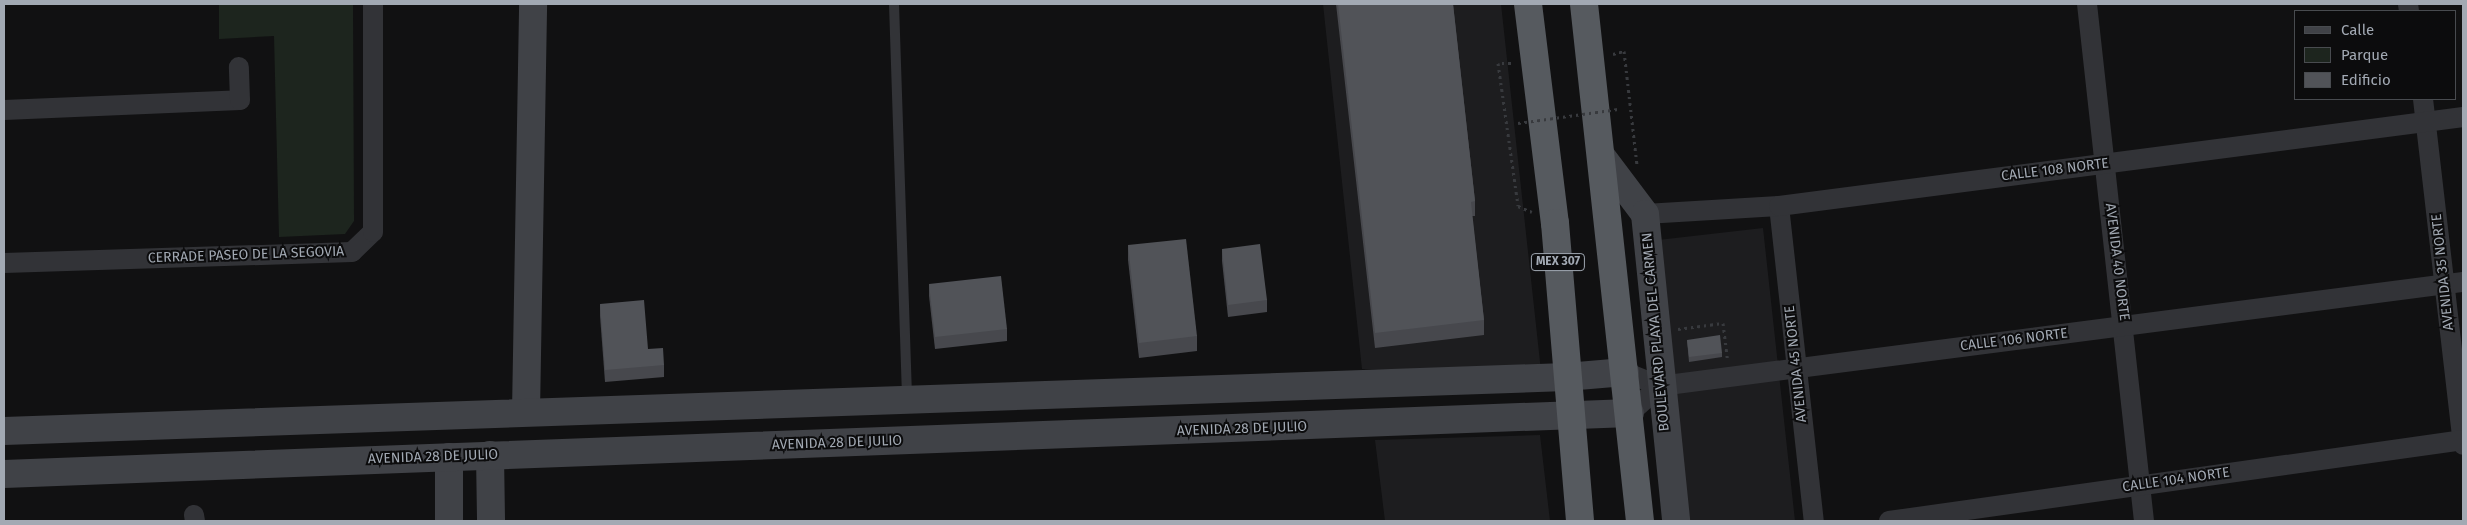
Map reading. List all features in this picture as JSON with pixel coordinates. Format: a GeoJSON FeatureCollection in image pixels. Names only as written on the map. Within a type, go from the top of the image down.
{"type":"FeatureCollection","features":[{"type":"Feature","properties":{"kind":"highway","name":"MEX 307"},"geometry":{"type":"LineString","coordinates":[[1528,4],[1555,223],[1566,377],[1580,521]]}},
{"type":"Feature","properties":{"kind":"highway"},"geometry":{"type":"LineString","coordinates":[[1584,4],[1630,413],[1640,521]]}},
{"type":"Feature","properties":{"kind":"main road"},"geometry":{"type":"LineString","coordinates":[[526,412],[533,4]]}},
{"type":"Feature","properties":{"kind":"main road","name":"BOULEVARD PLAYA DEL CARMEN"},"geometry":{"type":"LineString","coordinates":[[1602,157],[1630,191],[1645,214],[1660,386],[1676,521]]}},
{"type":"Feature","properties":{"kind":"main road"},"geometry":{"type":"LineString","coordinates":[[4,430],[1566,377],[1625,372]]}},
{"type":"Feature","properties":{"kind":"main road"},"geometry":{"type":"LineString","coordinates":[[754,405],[762,411],[767,425],[763,439],[757,446]]}},
{"type":"Feature","properties":{"kind":"main road","name":"AVENIDA 28 DE JULIO"},"geometry":{"type":"LineString","coordinates":[[4,474],[490,455],[1570,418],[1630,413]]}},
{"type":"Feature","properties":{"kind":"main road"},"geometry":{"type":"LineString","coordinates":[[162,426],[151,436],[149,443],[152,459],[163,468]]}},
{"type":"Feature","properties":{"kind":"main road"},"geometry":{"type":"LineString","coordinates":[[490,455],[491,521]]}},
{"type":"Feature","properties":{"kind":"main road"},"geometry":{"type":"LineString","coordinates":[[449,457],[449,521]]}},
{"type":"Feature","properties":{"kind":"street","name":"CERRADE PASEO DE LA SEGOVIA"},"geometry":{"type":"LineString","coordinates":[[4,263],[352,252],[373,232],[373,4]]}},
{"type":"Feature","properties":{"kind":"street","name":"AVENIDA 40 NORTE"},"geometry":{"type":"LineString","coordinates":[[2087,4],[2104,163],[2125,326],[2144,521]]}},
{"type":"Feature","properties":{"kind":"street"},"geometry":{"type":"LineString","coordinates":[[4,110],[240,100],[239,68]]}},
{"type":"Feature","properties":{"kind":"street","name":"AVENIDA 35 NORTE"},"geometry":{"type":"LineString","coordinates":[[2423,100],[2454,283],[2463,446]]}},
{"type":"Feature","properties":{"kind":"street","name":"CALLE 108 NORTE"},"geometry":{"type":"LineString","coordinates":[[1645,214],[1778,206],[2463,117]]}},
{"type":"Feature","properties":{"kind":"street","name":"AVENIDA 45 NORTE"},"geometry":{"type":"LineString","coordinates":[[1778,206],[1814,521]]}},
{"type":"Feature","properties":{"kind":"street","name":"CALLE 106 NORTE"},"geometry":{"type":"LineString","coordinates":[[1660,386],[2454,283]]}},
{"type":"Feature","properties":{"kind":"street"},"geometry":{"type":"LineString","coordinates":[[1625,372],[1660,386],[1630,413]]}},
{"type":"Feature","properties":{"kind":"street","name":"CALLE 104 NORTE"},"geometry":{"type":"LineString","coordinates":[[1889,521],[2463,440]]}},
{"type":"Feature","properties":{"kind":"lane"},"geometry":{"type":"LineString","coordinates":[[894,4],[907,400]]}},
{"type":"Feature","properties":{"kind":"path"},"geometry":{"type":"LineString","coordinates":[[1614,62],[1612,53],[1624,51],[1637,167],[1630,191]]}},
{"type":"Feature","properties":{"kind":"path"},"geometry":{"type":"LineString","coordinates":[[1512,70],[1510,61],[1498,63],[1518,206],[1555,223]]}},
{"type":"Feature","properties":{"kind":"path"},"geometry":{"type":"LineString","coordinates":[[1517,114],[1518,123],[1618,109],[1617,100]]}},
{"type":"Feature","properties":{"kind":"path"},"geometry":{"type":"LineString","coordinates":[[1655,331],[1723,323],[1729,376]]}},
{"type":"Feature","properties":{"kind":"shaded area"},"geometry":{"type":"Polygon","coordinates":[[[1323,4],[1501,4],[1541,371],[1362,369],[1323,4]]]}},
{"type":"Feature","properties":{"kind":"shaded area"},"geometry":{"type":"Polygon","coordinates":[[[1763,228],[1795,521],[1688,521],[1658,240],[1763,228]]]}},
{"type":"Feature","properties":{"kind":"shaded area"},"geometry":{"type":"Polygon","coordinates":[[[1540,435],[1550,521],[1385,521],[1375,440],[1540,435]]]}},
{"type":"Feature","properties":{"kind":"green space"},"geometry":{"type":"Polygon","coordinates":[[[219,4],[353,4],[354,221],[345,234],[279,237],[274,36],[219,39],[219,4]]]}},
{"type":"Feature","properties":{"kind":"building"},"geometry":{"type":"Polygon","coordinates":[[[1338,4],[1453,4],[1475,201],[1471,202],[1484,320],[1375,333],[1338,4]]]}},
{"type":"Feature","properties":{"kind":"building"},"geometry":{"type":"Polygon","coordinates":[[[1186,239],[1197,336],[1139,343],[1128,245],[1186,239]]]}},
{"type":"Feature","properties":{"kind":"building"},"geometry":{"type":"Polygon","coordinates":[[[1260,244],[1267,300],[1228,305],[1222,249],[1260,244]]]}},
{"type":"Feature","properties":{"kind":"building"},"geometry":{"type":"Polygon","coordinates":[[[1001,276],[1007,329],[935,337],[929,284],[1001,276]]]}},
{"type":"Feature","properties":{"kind":"building"},"geometry":{"type":"Polygon","coordinates":[[[644,300],[648,349],[663,348],[664,365],[605,370],[600,304],[644,300]]]}},
{"type":"Feature","properties":{"kind":"building"},"geometry":{"type":"Polygon","coordinates":[[[1720,335],[1722,353],[1689,357],[1687,340],[1720,335]]]}}]}
